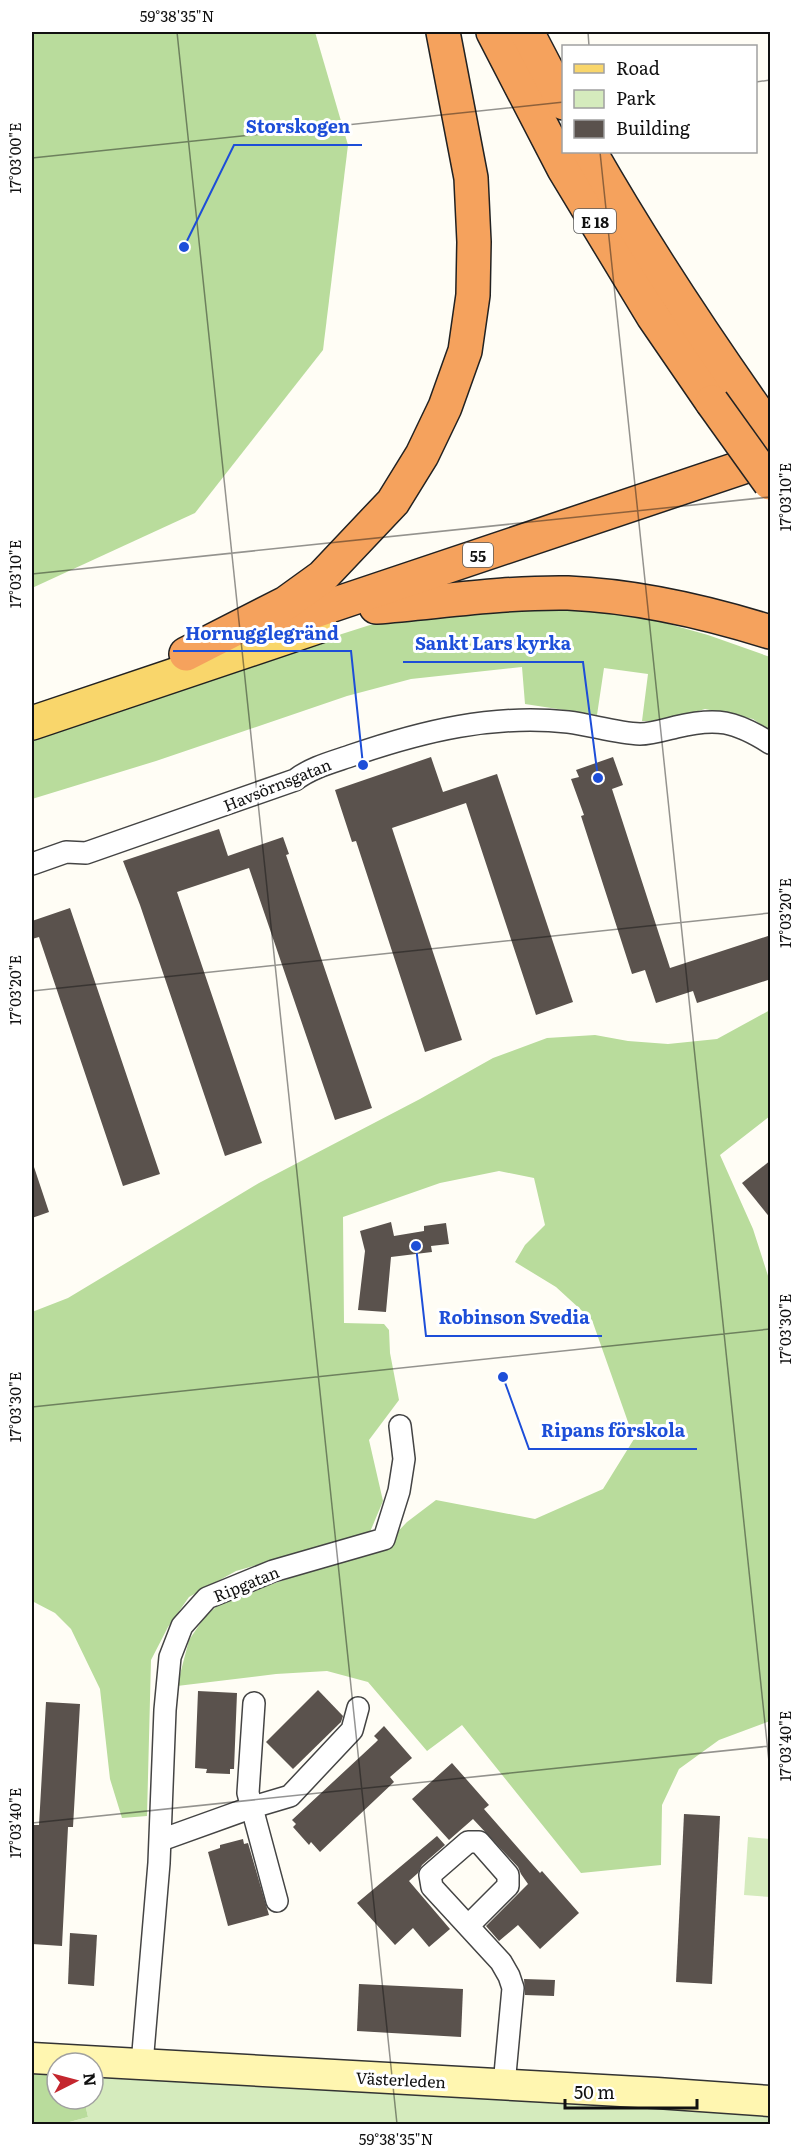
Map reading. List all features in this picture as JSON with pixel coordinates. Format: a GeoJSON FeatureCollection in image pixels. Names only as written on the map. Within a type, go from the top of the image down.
{"type":"FeatureCollection","features":[{"type":"Feature","properties":{"kind":"highway"},"geometry":{"type":"LineString","coordinates":[[186,654],[286,603],[322,577],[393,501],[422,455],[445,407],[465,351],[473,295],[474,243],[471,178],[443,32]]}},
{"type":"Feature","properties":{"kind":"highway","name":"E 18"},"geometry":{"type":"LineString","coordinates":[[493,32],[549,141],[653,316],[725,393],[771,430]]}},
{"type":"Feature","properties":{"kind":"highway"},"geometry":{"type":"LineString","coordinates":[[527,32],[562,99]]}},
{"type":"Feature","properties":{"kind":"highway","name":"E 18"},"geometry":{"type":"LineString","coordinates":[[591,153],[673,288],[771,483]]}},
{"type":"Feature","properties":{"kind":"highway","name":"55"},"geometry":{"type":"LineString","coordinates":[[186,654],[771,458]]}},
{"type":"Feature","properties":{"kind":"highway"},"geometry":{"type":"LineString","coordinates":[[376,607],[771,475]]}},
{"type":"Feature","properties":{"kind":"highway"},"geometry":{"type":"LineString","coordinates":[[376,607],[569,593],[668,606],[721,617],[771,633]]}},
{"type":"Feature","properties":{"kind":"main road"},"geometry":{"type":"LineString","coordinates":[[32,723],[376,607]]}},
{"type":"Feature","properties":{"kind":"main road","name":"55"},"geometry":{"type":"LineString","coordinates":[[32,707],[186,654]]}},
{"type":"Feature","properties":{"kind":"street","name":"Havsörnsgatan"},"geometry":{"type":"LineString","coordinates":[[32,864],[66,852],[86,854],[295,780],[308,771],[385,744],[459,725],[510,721],[567,722],[641,734],[711,721],[735,724],[771,743]]}},
{"type":"Feature","properties":{"kind":"street","name":"Ripgatan"},"geometry":{"type":"LineString","coordinates":[[143,2055],[161,1840],[165,1710],[170,1658],[182,1626],[207,1598],[273,1570],[384,1539],[399,1491],[404,1459],[400,1426]]}},
{"type":"Feature","properties":{"kind":"street"},"geometry":{"type":"LineString","coordinates":[[254,1703],[248,1793],[277,1901]]}},
{"type":"Feature","properties":{"kind":"street"},"geometry":{"type":"LineString","coordinates":[[161,1840],[290,1796],[352,1730],[358,1708]]}},
{"type":"Feature","properties":{"kind":"street"},"geometry":{"type":"LineString","coordinates":[[468,1926],[501,1962],[513,1988],[505,2076]]}},
{"type":"Feature","properties":{"kind":"street","name":"Västerleden"},"geometry":{"type":"LineString","coordinates":[[32,2041],[143,2055],[505,2076],[771,2083]]}},
{"type":"Feature","properties":{"kind":"street","name":"Västerleden"},"geometry":{"type":"LineString","coordinates":[[32,2058],[143,2055]]}},
{"type":"Feature","properties":{"kind":"street","name":"Västerleden"},"geometry":{"type":"LineString","coordinates":[[505,2076],[771,2101]]}},
{"type":"Feature","properties":{"kind":"green space"},"geometry":{"type":"Polygon","coordinates":[[[32,32],[315,32],[348,145],[323,350],[195,513],[32,588],[32,32]]]}},
{"type":"Feature","properties":{"kind":"green space"},"geometry":{"type":"Polygon","coordinates":[[[553,605],[626,612],[708,635],[770,657],[770,731],[753,719],[705,709],[664,721],[642,721],[648,674],[604,668],[597,715],[525,704],[522,667],[411,679],[347,696],[156,761],[32,799],[32,733],[370,625],[463,609],[553,605]]]}},
{"type":"Feature","properties":{"kind":"green space"},"geometry":{"type":"Polygon","coordinates":[[[770,1010],[770,1116],[720,1155],[753,1229],[770,1282],[770,1721],[719,1740],[679,1769],[662,1805],[661,1865],[581,1873],[462,1725],[427,1751],[368,1682],[327,1671],[276,1674],[177,1686],[189,1640],[206,1615],[225,1600],[384,1546],[407,1522],[436,1500],[535,1519],[603,1489],[634,1439],[592,1320],[556,1287],[515,1262],[525,1245],[545,1225],[534,1178],[499,1171],[440,1183],[343,1217],[344,1323],[384,1324],[389,1330],[390,1353],[399,1400],[369,1440],[383,1501],[370,1532],[236,1571],[189,1597],[168,1627],[151,1660],[147,1816],[122,1818],[110,1779],[100,1689],[71,1629],[55,1613],[32,1601],[32,1312],[68,1298],[259,1183],[493,1058],[547,1038],[595,1035],[628,1041],[668,1044],[717,1039],[770,1010]]]}},
{"type":"Feature","properties":{"kind":"green space"},"geometry":{"type":"Polygon","coordinates":[[[748,1837],[770,1839],[770,1897],[744,1895],[748,1837]]]}},
{"type":"Feature","properties":{"kind":"green space"},"geometry":{"type":"Polygon","coordinates":[[[32,2063],[45,2064],[45,2111],[87,2111],[88,2117],[62,2124],[32,2124],[32,2063]]]}},
{"type":"Feature","properties":{"kind":"green space"},"geometry":{"type":"Polygon","coordinates":[[[105,2068],[770,2106],[770,2124],[62,2124],[88,2117],[87,2111],[105,2111],[105,2068]]]}},
{"type":"Feature","properties":{"kind":"building"},"geometry":{"type":"Polygon","coordinates":[[[431,757],[443,792],[497,774],[573,1002],[536,1015],[466,803],[392,828],[462,1040],[425,1052],[356,841],[352,842],[335,790],[431,757]]]}},
{"type":"Feature","properties":{"kind":"building"},"geometry":{"type":"Polygon","coordinates":[[[613,757],[623,785],[612,789],[670,968],[771,935],[771,979],[697,1003],[693,991],[656,1003],[645,970],[632,974],[571,779],[579,777],[576,770],[613,757]]]}},
{"type":"Feature","properties":{"kind":"building"},"geometry":{"type":"Polygon","coordinates":[[[219,829],[228,856],[283,837],[289,854],[286,855],[372,1108],[335,1120],[249,868],[177,892],[262,1143],[225,1156],[123,861],[219,829]]]}},
{"type":"Feature","properties":{"kind":"building"},"geometry":{"type":"Polygon","coordinates":[[[70,908],[160,1174],[123,1186],[39,937],[32,939],[32,921],[70,908]]]}},
{"type":"Feature","properties":{"kind":"building"},"geometry":{"type":"Polygon","coordinates":[[[771,1160],[771,1219],[742,1183],[771,1160]]]}},
{"type":"Feature","properties":{"kind":"building"},"geometry":{"type":"Polygon","coordinates":[[[32,1167],[34,1167],[49,1212],[32,1218],[32,1167]]]}},
{"type":"Feature","properties":{"kind":"building"},"geometry":{"type":"Polygon","coordinates":[[[391,1222],[394,1236],[424,1231],[424,1226],[446,1223],[449,1244],[431,1246],[432,1252],[391,1257],[386,1312],[358,1310],[365,1251],[360,1231],[391,1222]]]}},
{"type":"Feature","properties":{"kind":"building"},"geometry":{"type":"Polygon","coordinates":[[[318,1690],[343,1716],[341,1722],[293,1769],[266,1742],[318,1690]]]}},
{"type":"Feature","properties":{"kind":"building"},"geometry":{"type":"Polygon","coordinates":[[[198,1691],[237,1693],[234,1769],[230,1769],[230,1774],[206,1773],[207,1769],[195,1768],[198,1691]]]}},
{"type":"Feature","properties":{"kind":"building"},"geometry":{"type":"Polygon","coordinates":[[[46,1702],[80,1704],[73,1827],[68,1827],[62,1946],[32,1944],[34,1825],[39,1825],[46,1702]]]}},
{"type":"Feature","properties":{"kind":"building"},"geometry":{"type":"Polygon","coordinates":[[[384,1726],[412,1758],[390,1777],[394,1782],[320,1852],[311,1842],[309,1845],[293,1827],[296,1824],[292,1820],[378,1740],[374,1736],[384,1726]]]}},
{"type":"Feature","properties":{"kind":"building"},"geometry":{"type":"Polygon","coordinates":[[[452,1763],[489,1805],[484,1809],[540,1873],[542,1871],[579,1913],[540,1949],[518,1925],[499,1941],[486,1926],[528,1884],[518,1867],[473,1819],[449,1840],[412,1799],[452,1763]]]}},
{"type":"Feature","properties":{"kind":"building"},"geometry":{"type":"Polygon","coordinates":[[[684,1814],[720,1816],[712,1984],[676,1982],[684,1814]]]}},
{"type":"Feature","properties":{"kind":"building"},"geometry":{"type":"Polygon","coordinates":[[[437,1836],[445,1845],[422,1865],[418,1873],[409,1881],[450,1929],[429,1947],[413,1928],[395,1945],[357,1903],[437,1836]]]}},
{"type":"Feature","properties":{"kind":"building"},"geometry":{"type":"Polygon","coordinates":[[[243,1839],[244,1844],[248,1843],[269,1915],[228,1926],[208,1852],[220,1848],[220,1845],[243,1839]]]}},
{"type":"Feature","properties":{"kind":"building"},"geometry":{"type":"Polygon","coordinates":[[[70,1933],[97,1935],[94,1986],[68,1984],[70,1933]]]}},
{"type":"Feature","properties":{"kind":"building"},"geometry":{"type":"Polygon","coordinates":[[[524,1979],[555,1980],[554,1996],[525,1995],[524,1979]]]}},
{"type":"Feature","properties":{"kind":"building"},"geometry":{"type":"Polygon","coordinates":[[[359,1984],[463,1989],[461,2037],[357,2031],[359,1984]]]}},
{"type":"Feature","properties":{"kind":"place","name":"Storskogen"},"geometry":{"type":"Point","coordinates":[184,247]}},
{"type":"Feature","properties":{"kind":"place","name":"Hornugglegränd"},"geometry":{"type":"Point","coordinates":[363,765]}},
{"type":"Feature","properties":{"kind":"place","name":"Sankt Lars kyrka"},"geometry":{"type":"Point","coordinates":[598,778]}},
{"type":"Feature","properties":{"kind":"place","name":"Robinson Svedia"},"geometry":{"type":"Point","coordinates":[416,1246]}},
{"type":"Feature","properties":{"kind":"place","name":"Ripans förskola"},"geometry":{"type":"Point","coordinates":[503,1377]}}]}
